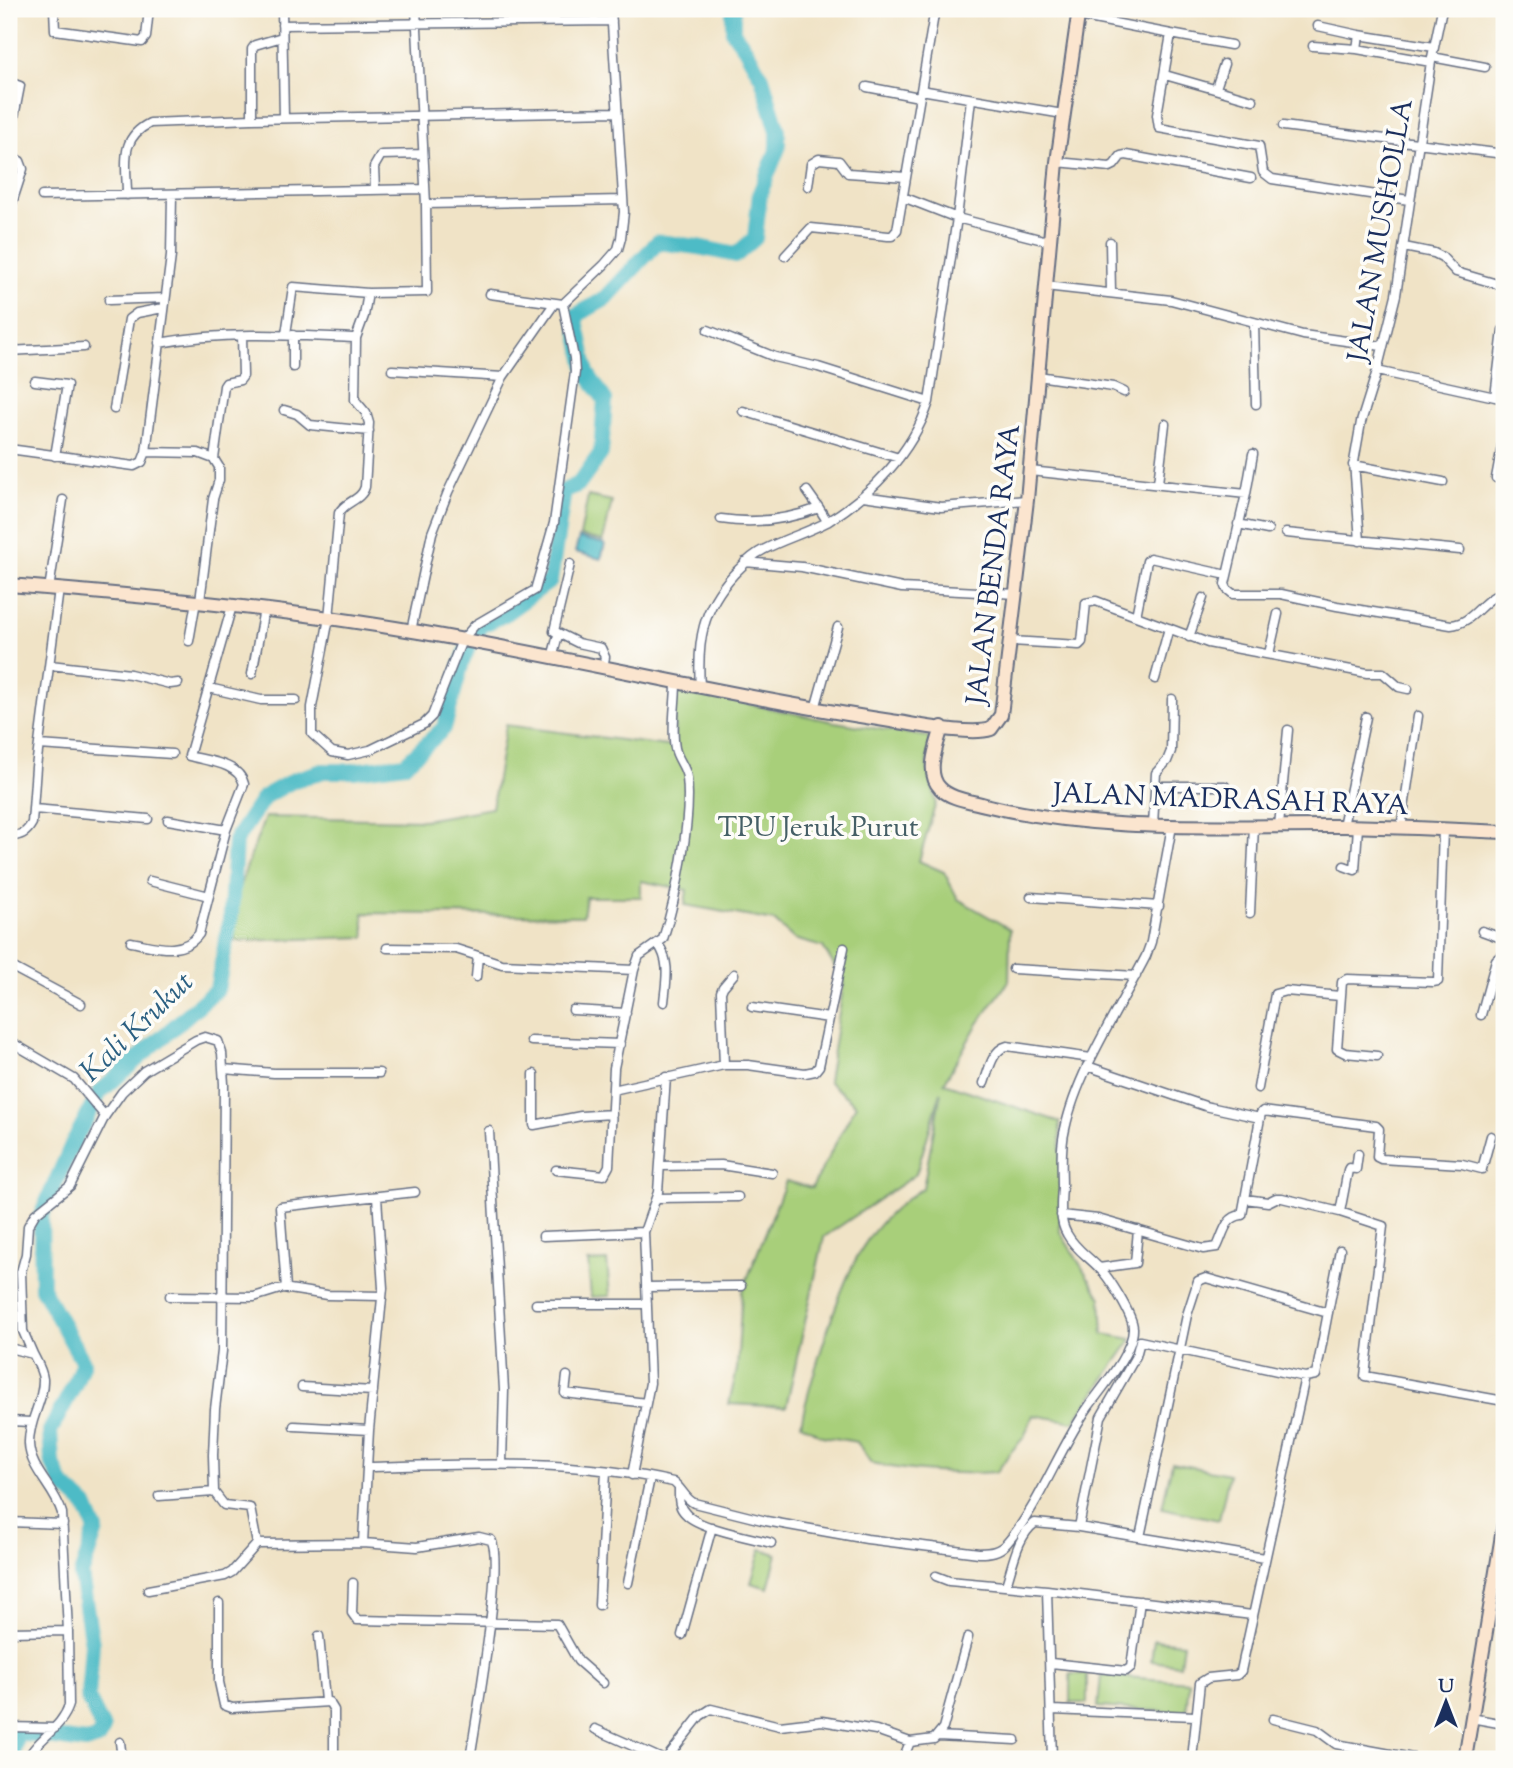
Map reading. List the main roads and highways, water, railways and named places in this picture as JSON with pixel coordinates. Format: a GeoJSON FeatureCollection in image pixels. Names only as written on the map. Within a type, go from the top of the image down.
{"type":"FeatureCollection","features":[{"type":"Feature","properties":{"kind":"water"},"geometry":{"type":"Polygon","coordinates":[[[579,538],[605,544],[601,559],[575,552],[579,538]]]}},
{"type":"Feature","properties":{"kind":"waterway","name":"Kali Krukut"},"geometry":{"type":"LineString","coordinates":[[12,1759],[18,1733],[86,1742],[98,1738],[103,1729],[88,1698],[92,1644],[81,1575],[96,1530],[86,1506],[62,1484],[52,1462],[50,1431],[74,1386],[83,1362],[42,1288],[41,1216],[71,1147],[100,1092],[217,989],[231,915],[235,841],[264,797],[294,780],[323,771],[353,771],[405,764],[444,728],[462,662],[482,625],[503,615],[550,581],[564,491],[579,484],[601,453],[605,400],[587,373],[575,316],[605,299],[658,242],[736,255],[755,238],[760,193],[778,148],[778,131],[762,78],[733,32],[733,9]]}},
{"type":"Feature","properties":{"kind":"park label","name":"TPU Jeruk Purut"},"geometry":{"type":"Point","coordinates":[818,826]}}]}
